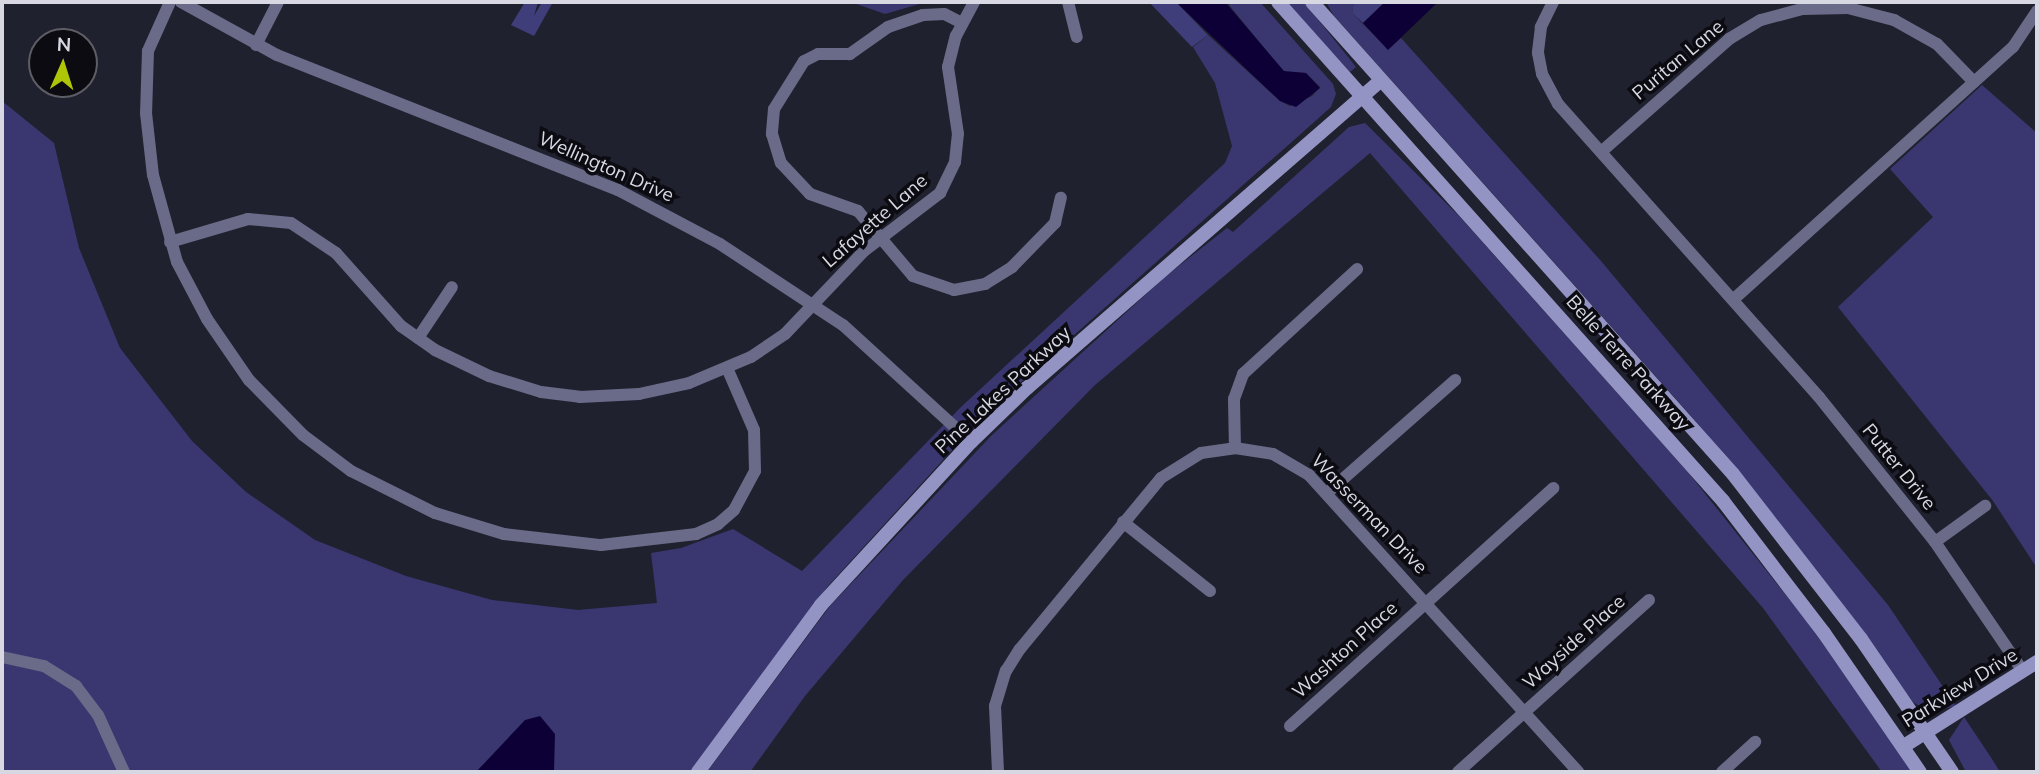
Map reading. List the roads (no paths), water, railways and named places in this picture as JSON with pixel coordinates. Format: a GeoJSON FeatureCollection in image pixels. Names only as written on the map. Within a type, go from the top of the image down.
{"type":"FeatureCollection","features":[{"type":"Feature","properties":{"kind":"main road","name":"Belle Terre Parkway"},"geometry":{"type":"LineString","coordinates":[[1278,2],[1723,500],[1904,746],[1920,772]]}},
{"type":"Feature","properties":{"kind":"main road","name":"Belle Terre Parkway"},"geometry":{"type":"LineString","coordinates":[[1312,2],[1733,474],[1828,594],[1952,772]]}},
{"type":"Feature","properties":{"kind":"main road","name":"Pine Lakes Parkway"},"geometry":{"type":"LineString","coordinates":[[698,772],[821,605],[971,442],[1027,388],[1381,80]]}},
{"type":"Feature","properties":{"kind":"main road","name":"Parkview Drive"},"geometry":{"type":"LineString","coordinates":[[1904,746],[2037,662]]}},
{"type":"Feature","properties":{"kind":"street"},"geometry":{"type":"LineString","coordinates":[[170,2],[152,38],[145,88],[153,175],[170,242],[186,281],[223,345],[263,397],[303,435],[351,471],[397,496],[451,520],[505,534],[620,544],[680,538],[718,524],[741,501],[756,461],[754,430],[727,369]]}},
{"type":"Feature","properties":{"kind":"street","name":"Wellington Drive"},"geometry":{"type":"LineString","coordinates":[[181,2],[256,45],[329,78],[618,190],[720,244],[814,304],[869,346],[971,442]]}},
{"type":"Feature","properties":{"kind":"street"},"geometry":{"type":"LineString","coordinates":[[256,45],[278,2]]}},
{"type":"Feature","properties":{"kind":"street","name":"Lafayette Lane"},"geometry":{"type":"LineString","coordinates":[[170,242],[248,219],[292,223],[328,245],[383,310],[418,338],[489,376],[541,392],[580,397],[653,392],[727,369],[785,334],[880,237],[932,201],[951,174],[958,122],[948,67],[962,23],[974,2]]}},
{"type":"Feature","properties":{"kind":"street"},"geometry":{"type":"LineString","coordinates":[[1068,2],[1077,37]]}},
{"type":"Feature","properties":{"kind":"street","name":"Putter Drive"},"geometry":{"type":"LineString","coordinates":[[1553,2],[1540,35],[1542,74],[1558,104],[1735,298],[1935,542],[2022,670]]}},
{"type":"Feature","properties":{"kind":"street","name":"Puritan Lane"},"geometry":{"type":"LineString","coordinates":[[1601,152],[1729,39],[1761,20],[1802,9],[1848,8],[1894,20],[1937,44],[1974,82]]}},
{"type":"Feature","properties":{"kind":"street"},"geometry":{"type":"LineString","coordinates":[[1735,298],[2021,39],[2037,11]]}},
{"type":"Feature","properties":{"kind":"street"},"geometry":{"type":"LineString","coordinates":[[962,23],[944,14],[923,15],[888,27],[850,54],[811,56],[799,65],[776,102],[774,144],[792,178],[810,194],[852,206],[918,279],[954,290],[971,288],[1012,267],[1055,223],[1061,198]]}},
{"type":"Feature","properties":{"kind":"street"},"geometry":{"type":"LineString","coordinates":[[1235,448],[1234,399],[1243,374],[1357,269]]}},
{"type":"Feature","properties":{"kind":"street"},"geometry":{"type":"LineString","coordinates":[[418,338],[452,286]]}},
{"type":"Feature","properties":{"kind":"street"},"geometry":{"type":"LineString","coordinates":[[1327,494],[1455,380]]}},
{"type":"Feature","properties":{"kind":"street","name":"Wasserman Drive"},"geometry":{"type":"LineString","coordinates":[[998,772],[994,715],[1006,671],[1123,522],[1172,469],[1201,453],[1235,448],[1288,460],[1327,494],[1578,772]]}},
{"type":"Feature","properties":{"kind":"street","name":"Washton Place"},"geometry":{"type":"LineString","coordinates":[[1290,726],[1553,488]]}},
{"type":"Feature","properties":{"kind":"street"},"geometry":{"type":"LineString","coordinates":[[1935,542],[1985,506]]}},
{"type":"Feature","properties":{"kind":"street"},"geometry":{"type":"LineString","coordinates":[[1123,522],[1210,592]]}},
{"type":"Feature","properties":{"kind":"street","name":"Wayside Place"},"geometry":{"type":"LineString","coordinates":[[1458,772],[1649,600]]}},
{"type":"Feature","properties":{"kind":"street"},"geometry":{"type":"LineString","coordinates":[[2,657],[44,666],[76,686],[98,715],[124,772]]}},
{"type":"Feature","properties":{"kind":"street"},"geometry":{"type":"LineString","coordinates":[[1722,772],[1755,742]]}}]}
